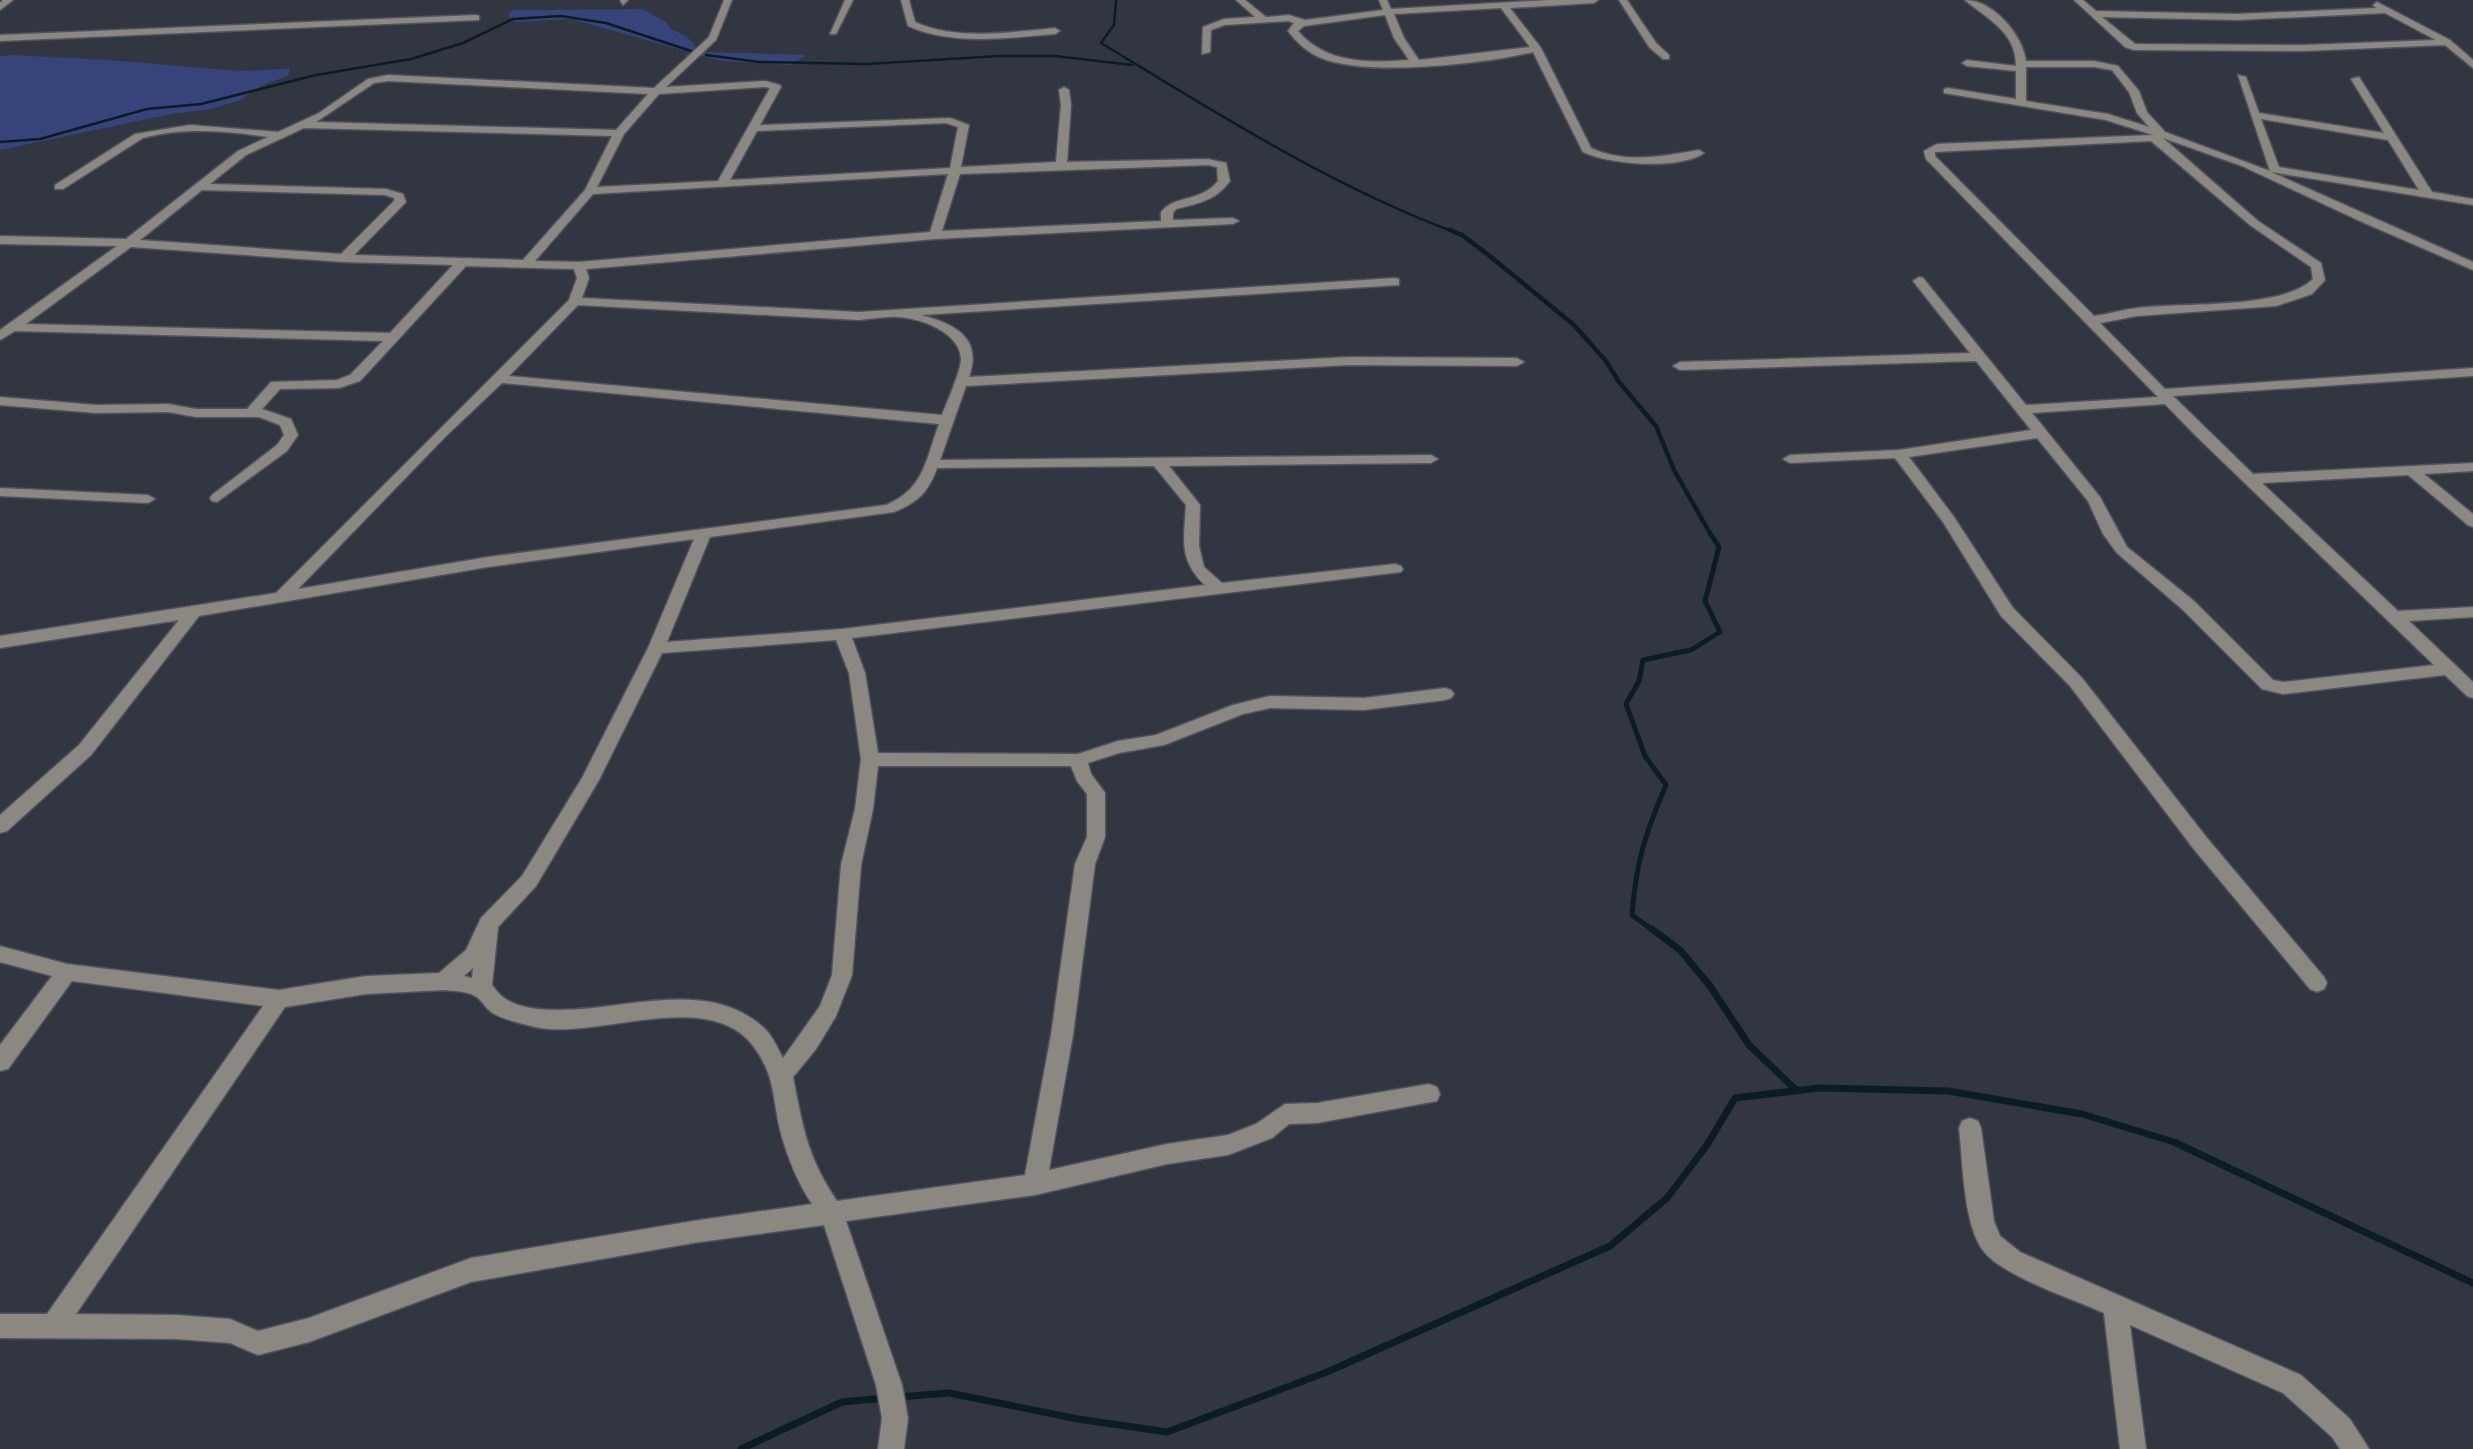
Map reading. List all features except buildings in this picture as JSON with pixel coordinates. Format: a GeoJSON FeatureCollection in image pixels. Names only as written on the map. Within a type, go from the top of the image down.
{"type":"FeatureCollection","features":[{"type":"Feature","properties":{"kind":"street"},"geometry":{"type":"LineString","coordinates":[[0,8],[9,0]]}},
{"type":"Feature","properties":{"kind":"street"},"geometry":{"type":"LineString","coordinates":[[528,262],[590,191],[619,134],[656,90],[713,38],[727,0]]}},
{"type":"Feature","properties":{"kind":"street"},"geometry":{"type":"LineString","coordinates":[[833,32],[849,0]]}},
{"type":"Feature","properties":{"kind":"street"},"geometry":{"type":"LineString","coordinates":[[905,0],[911,24],[925,31],[977,34],[1055,31]]}},
{"type":"Feature","properties":{"kind":"street"},"geometry":{"type":"LineString","coordinates":[[1240,0],[1263,19]]}},
{"type":"Feature","properties":{"kind":"street"},"geometry":{"type":"LineString","coordinates":[[1383,0],[1399,38],[1416,63]]}},
{"type":"Feature","properties":{"kind":"street"},"geometry":{"type":"LineString","coordinates":[[1536,48],[1504,55],[1376,65],[1330,57],[1309,48],[1293,31],[1296,25],[1304,23],[1390,12],[1594,0]]}},
{"type":"Feature","properties":{"kind":"street"},"geometry":{"type":"LineString","coordinates":[[1623,0],[1652,45],[1665,57]]}},
{"type":"Feature","properties":{"kind":"street"},"geometry":{"type":"LineString","coordinates":[[1969,0],[1992,14],[2012,36],[2021,57],[2021,101]]}},
{"type":"Feature","properties":{"kind":"street"},"geometry":{"type":"LineString","coordinates":[[2078,0],[2128,45],[2143,48],[2304,48],[2447,42]]}},
{"type":"Feature","properties":{"kind":"street"},"geometry":{"type":"LineString","coordinates":[[2367,0],[2447,42],[2473,65]]}},
{"type":"Feature","properties":{"kind":"street"},"geometry":{"type":"LineString","coordinates":[[1504,6],[1536,48],[1587,150],[1595,155],[1649,159],[1699,153]]}},
{"type":"Feature","properties":{"kind":"street"},"geometry":{"type":"LineString","coordinates":[[1253,10],[1304,23]]}},
{"type":"Feature","properties":{"kind":"street"},"geometry":{"type":"LineString","coordinates":[[2094,14],[2237,17],[2386,10]]}},
{"type":"Feature","properties":{"kind":"street"},"geometry":{"type":"LineString","coordinates":[[0,38],[477,18]]}},
{"type":"Feature","properties":{"kind":"street"},"geometry":{"type":"LineString","coordinates":[[1205,52],[1205,34],[1211,25],[1289,18]]}},
{"type":"Feature","properties":{"kind":"street"},"geometry":{"type":"LineString","coordinates":[[1967,63],[2020,67],[2094,64],[2115,68],[2134,91],[2138,107],[2158,136],[2254,223],[2317,266],[2319,280],[2308,291],[2276,302],[2137,312],[2089,321]]}},
{"type":"Feature","properties":{"kind":"street"},"geometry":{"type":"LineString","coordinates":[[2241,76],[2274,169]]}},
{"type":"Feature","properties":{"kind":"street"},"geometry":{"type":"LineString","coordinates":[[0,336],[129,243],[242,153],[304,125],[378,79],[656,90],[771,85],[776,87],[722,184]]}},
{"type":"Feature","properties":{"kind":"street"},"geometry":{"type":"LineString","coordinates":[[2356,79],[2428,195]]}},
{"type":"Feature","properties":{"kind":"street"},"geometry":{"type":"LineString","coordinates":[[1061,165],[1066,105],[1064,90]]}},
{"type":"Feature","properties":{"kind":"street"},"geometry":{"type":"LineString","coordinates":[[1948,91],[2108,117],[2246,164],[2473,266]]}},
{"type":"Feature","properties":{"kind":"street"},"geometry":{"type":"LineString","coordinates":[[2255,116],[2392,137]]}},
{"type":"Feature","properties":{"kind":"street"},"geometry":{"type":"LineString","coordinates":[[753,128],[946,120],[960,122],[964,125],[955,171],[935,235]]}},
{"type":"Feature","properties":{"kind":"street"},"geometry":{"type":"LineString","coordinates":[[304,125],[619,134]]}},
{"type":"Feature","properties":{"kind":"street"},"geometry":{"type":"LineString","coordinates":[[59,187],[139,136],[149,133],[191,129],[279,135]]}},
{"type":"Feature","properties":{"kind":"street"},"geometry":{"type":"LineString","coordinates":[[2158,136],[1937,147],[1929,150],[1930,157],[2165,397],[2473,692]]}},
{"type":"Feature","properties":{"kind":"street"},"geometry":{"type":"LineString","coordinates":[[590,191],[1061,165],[1208,162],[1222,165],[1224,181],[1214,194],[1172,207],[1167,212],[1167,222]]}},
{"type":"Feature","properties":{"kind":"street"},"geometry":{"type":"LineString","coordinates":[[2246,164],[2319,179],[2473,202]]}},
{"type":"Feature","properties":{"kind":"street"},"geometry":{"type":"LineString","coordinates":[[2300,189],[2319,179]]}},
{"type":"Feature","properties":{"kind":"street"},"geometry":{"type":"LineString","coordinates":[[197,187],[386,192],[399,196],[400,202],[344,258]]}},
{"type":"Feature","properties":{"kind":"street"},"geometry":{"type":"LineString","coordinates":[[0,240],[129,243],[344,258],[528,262],[579,266],[935,235],[1233,220]]}},
{"type":"Feature","properties":{"kind":"street"},"geometry":{"type":"LineString","coordinates":[[252,412],[276,385],[318,386],[348,382],[355,378],[463,262]]}},
{"type":"Feature","properties":{"kind":"street"},"geometry":{"type":"LineString","coordinates":[[282,596],[575,301],[583,278],[579,266]]}},
{"type":"Feature","properties":{"kind":"street"},"geometry":{"type":"LineString","coordinates":[[1919,281],[2095,500],[2122,550],[2188,605],[2268,685],[2283,688],[2449,670]]}},
{"type":"Feature","properties":{"kind":"street"},"geometry":{"type":"LineString","coordinates":[[575,301],[859,316],[1395,282]]}},
{"type":"Feature","properties":{"kind":"street"},"geometry":{"type":"LineString","coordinates":[[0,642],[57,635],[500,560],[889,509],[910,500],[923,486],[968,362],[968,349],[962,338],[950,328],[907,314]]}},
{"type":"Feature","properties":{"kind":"street"},"geometry":{"type":"LineString","coordinates":[[12,327],[394,337]]}},
{"type":"Feature","properties":{"kind":"street"},"geometry":{"type":"LineString","coordinates":[[1679,366],[1982,357]]}},
{"type":"Feature","properties":{"kind":"street"},"geometry":{"type":"LineString","coordinates":[[959,382],[1349,361],[1517,362]]}},
{"type":"Feature","properties":{"kind":"street"},"geometry":{"type":"LineString","coordinates":[[2022,409],[2473,372]]}},
{"type":"Feature","properties":{"kind":"street"},"geometry":{"type":"LineString","coordinates":[[499,379],[946,420]]}},
{"type":"Feature","properties":{"kind":"street"},"geometry":{"type":"LineString","coordinates":[[0,401],[96,409],[154,408],[209,413],[252,412],[286,422],[290,439],[217,498]]}},
{"type":"Feature","properties":{"kind":"street"},"geometry":{"type":"LineString","coordinates":[[1790,460],[1899,454],[2040,433]]}},
{"type":"Feature","properties":{"kind":"street"},"geometry":{"type":"LineString","coordinates":[[1899,454],[1949,520],[2007,612],[2076,682],[2200,843],[2317,983]]}},
{"type":"Feature","properties":{"kind":"street"},"geometry":{"type":"LineString","coordinates":[[930,464],[1431,459]]}},
{"type":"Feature","properties":{"kind":"street"},"geometry":{"type":"LineString","coordinates":[[1158,462],[1193,505],[1191,546],[1197,569],[1218,588]]}},
{"type":"Feature","properties":{"kind":"street"},"geometry":{"type":"LineString","coordinates":[[2250,480],[2473,467]]}},
{"type":"Feature","properties":{"kind":"street"},"geometry":{"type":"LineString","coordinates":[[2412,471],[2473,522]]}},
{"type":"Feature","properties":{"kind":"street"},"geometry":{"type":"LineString","coordinates":[[0,492],[148,499]]}},
{"type":"Feature","properties":{"kind":"street"},"geometry":{"type":"LineString","coordinates":[[444,981],[474,955],[488,924],[529,881],[562,830],[656,648],[705,532]]}},
{"type":"Feature","properties":{"kind":"street"},"geometry":{"type":"LineString","coordinates":[[656,648],[842,634],[1395,569]]}},
{"type":"Feature","properties":{"kind":"street"},"geometry":{"type":"LineString","coordinates":[[0,826],[85,750],[195,610]]}},
{"type":"Feature","properties":{"kind":"street"},"geometry":{"type":"LineString","coordinates":[[2393,617],[2473,612]]}},
{"type":"Feature","properties":{"kind":"street"},"geometry":{"type":"LineString","coordinates":[[782,1075],[808,1043],[829,1010],[842,975],[851,865],[864,809],[870,759],[857,673],[842,634]]}},
{"type":"Feature","properties":{"kind":"street"},"geometry":{"type":"LineString","coordinates":[[870,759],[1078,760],[1118,747],[1158,741],[1239,709],[1270,702],[1364,704],[1445,694]]}},
{"type":"Feature","properties":{"kind":"street"},"geometry":{"type":"LineString","coordinates":[[1035,1184],[1062,1035],[1085,864],[1097,838],[1096,793],[1083,776],[1078,760]]}},
{"type":"Feature","properties":{"kind":"street"},"geometry":{"type":"LineString","coordinates":[[481,988],[488,924]]}},
{"type":"Feature","properties":{"kind":"street"},"geometry":{"type":"LineString","coordinates":[[0,954],[67,972],[279,999],[366,985],[444,981],[481,988],[500,1007],[541,1020],[580,1020],[674,1009],[712,1009],[735,1018],[760,1038],[782,1075],[793,1135],[808,1178],[831,1212],[889,1385],[895,1418],[891,1449]]}},
{"type":"Feature","properties":{"kind":"street"},"geometry":{"type":"LineString","coordinates":[[0,1062],[67,972]]}},
{"type":"Feature","properties":{"kind":"street"},"geometry":{"type":"LineString","coordinates":[[53,1327],[279,999]]}},
{"type":"Feature","properties":{"kind":"street"},"geometry":{"type":"LineString","coordinates":[[0,1326],[176,1327],[230,1331],[258,1343],[309,1330],[471,1270],[694,1232],[1035,1184],[1167,1154],[1228,1144],[1264,1131],[1286,1114],[1317,1113],[1429,1094]]}},
{"type":"Feature","properties":{"kind":"street"},"geometry":{"type":"LineString","coordinates":[[1970,1128],[1982,1222],[1992,1244],[2012,1259],[2116,1308],[2292,1384],[2340,1428],[2356,1449]]}},
{"type":"Feature","properties":{"kind":"street"},"geometry":{"type":"LineString","coordinates":[[2116,1308],[2133,1449]]}},
{"type":"Feature","properties":{"kind":"shaded area"},"geometry":{"type":"Polygon","coordinates":[[[642,9],[684,35],[694,43],[694,47],[708,52],[806,55],[791,65],[721,61],[571,19],[515,22],[508,16],[512,10],[642,9]]]}},
{"type":"Feature","properties":{"kind":"shaded area"},"geometry":{"type":"Polygon","coordinates":[[[0,56],[237,71],[290,69],[288,76],[263,85],[240,100],[211,109],[171,114],[0,150],[0,56]]]}},
{"type":"Feature","properties":{"kind":"waterway"},"geometry":{"type":"LineString","coordinates":[[1116,0],[1114,25],[1101,43],[1317,170],[1454,232]]}},
{"type":"Feature","properties":{"kind":"waterway"},"geometry":{"type":"LineString","coordinates":[[0,142],[40,139],[147,109],[201,104],[316,75],[411,59],[463,43],[513,19],[561,16],[606,23],[694,52]]}},
{"type":"Feature","properties":{"kind":"waterway"},"geometry":{"type":"LineString","coordinates":[[706,55],[759,62],[867,64],[999,56],[1055,56],[1132,65]]}},
{"type":"Feature","properties":{"kind":"waterway"},"geometry":{"type":"LineString","coordinates":[[1450,230],[1462,235],[1491,257],[1574,325],[1606,361],[1619,382],[1656,426],[1674,470],[1711,535]]}},
{"type":"Feature","properties":{"kind":"waterway"},"geometry":{"type":"LineString","coordinates":[[1654,931],[1632,915],[1643,848],[1666,785],[1645,756],[1626,704],[1639,681],[1643,660],[1691,650],[1720,632],[1705,601],[1719,547],[1710,533]]}},
{"type":"Feature","properties":{"kind":"waterway"},"geometry":{"type":"LineString","coordinates":[[1652,929],[1680,950],[1710,986],[1749,1045],[1796,1090]]}},
{"type":"Feature","properties":{"kind":"waterway"},"geometry":{"type":"LineString","coordinates":[[898,1397],[949,1393],[1078,1419],[1167,1432],[1327,1372],[1610,1246],[1667,1198],[1707,1145],[1735,1098],[1819,1088],[1948,1091],[2082,1114],[2174,1142],[2473,1283]]}},
{"type":"Feature","properties":{"kind":"waterway"},"geometry":{"type":"LineString","coordinates":[[741,1449],[842,1402],[885,1398]]}}]}
